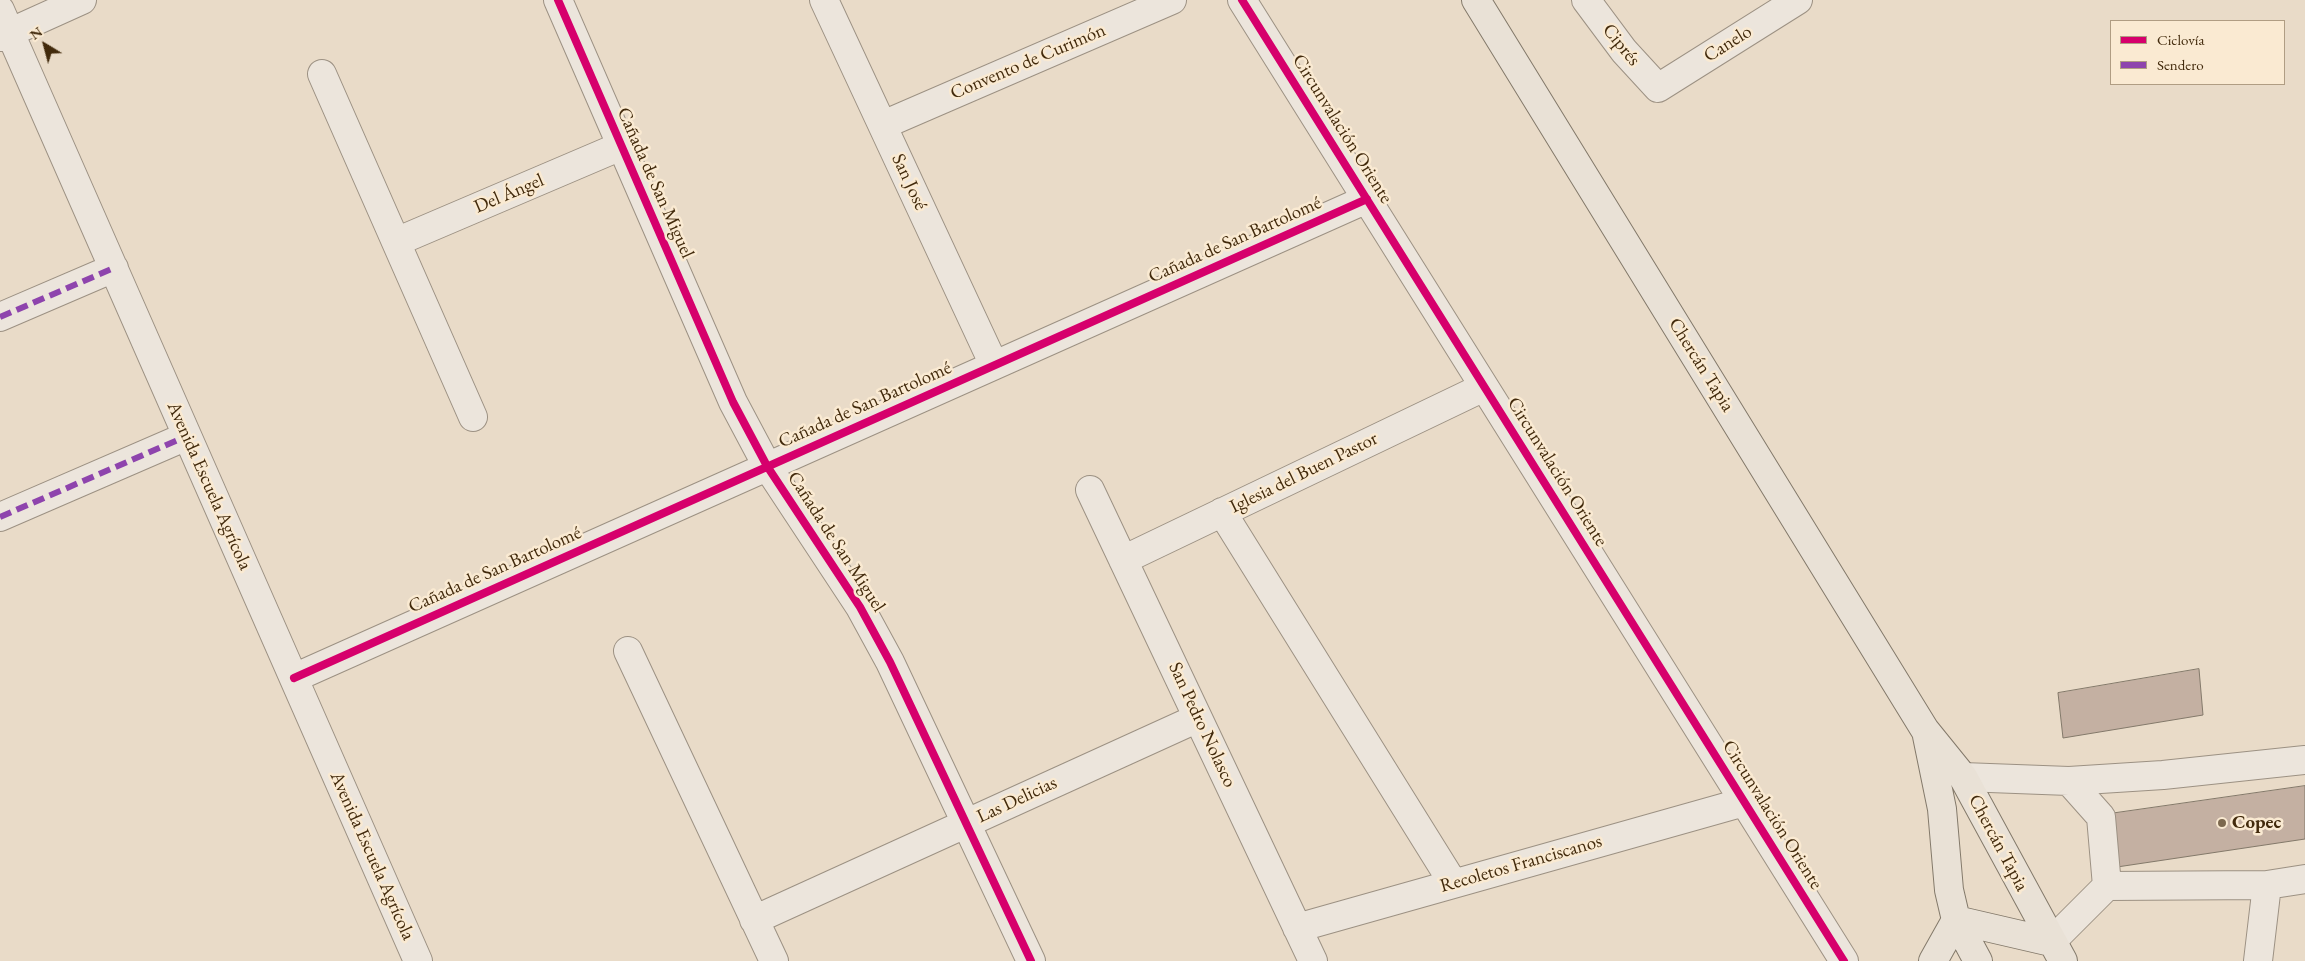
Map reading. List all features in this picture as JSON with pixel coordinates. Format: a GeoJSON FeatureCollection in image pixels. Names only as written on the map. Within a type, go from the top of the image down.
{"type":"FeatureCollection","features":[{"type":"Feature","properties":{"kind":"main road","name":"Chercán Tapia"},"geometry":{"type":"LineString","coordinates":[[1481,2],[1925,730],[1963,777],[2057,952]]}},
{"type":"Feature","properties":{"kind":"main road","name":"Chercán Tapia"},"geometry":{"type":"LineString","coordinates":[[1925,730],[1942,809],[1949,890],[1956,920],[1978,961]]}},
{"type":"Feature","properties":{"kind":"main road"},"geometry":{"type":"LineString","coordinates":[[1933,961],[1956,920],[1981,924],[2028,938],[2057,952]]}},
{"type":"Feature","properties":{"kind":"street"},"geometry":{"type":"LineString","coordinates":[[3,26],[82,0]]}},
{"type":"Feature","properties":{"kind":"street","name":"Cañada de San Miguel"},"geometry":{"type":"LineString","coordinates":[[558,0],[733,402],[767,466],[860,607],[890,662],[1031,961]]}},
{"type":"Feature","properties":{"kind":"street","name":"San José"},"geometry":{"type":"LineString","coordinates":[[824,0],[994,365]]}},
{"type":"Feature","properties":{"kind":"street","name":"Convento de Curimón"},"geometry":{"type":"LineString","coordinates":[[883,125],[1172,0]]}},
{"type":"Feature","properties":{"kind":"street","name":"Circunvalación Oriente"},"geometry":{"type":"LineString","coordinates":[[1242,0],[1844,961]]}},
{"type":"Feature","properties":{"kind":"street","name":"Ciprés"},"geometry":{"type":"LineString","coordinates":[[1586,0],[1624,51],[1658,88]]}},
{"type":"Feature","properties":{"kind":"street","name":"Canelo"},"geometry":{"type":"LineString","coordinates":[[1658,88],[1798,0]]}},
{"type":"Feature","properties":{"kind":"street","name":"Avenida Escuela Agrícola"},"geometry":{"type":"LineString","coordinates":[[3,26],[114,268],[418,961]]}},
{"type":"Feature","properties":{"kind":"street"},"geometry":{"type":"LineString","coordinates":[[322,74],[473,417]]}},
{"type":"Feature","properties":{"kind":"street","name":"Del Ángel"},"geometry":{"type":"LineString","coordinates":[[396,242],[622,146]]}},
{"type":"Feature","properties":{"kind":"street","name":"Cañada de San Bartolomé"},"geometry":{"type":"LineString","coordinates":[[294,678],[1367,199]]}},
{"type":"Feature","properties":{"kind":"street"},"geometry":{"type":"LineString","coordinates":[[0,317],[114,268]]}},
{"type":"Feature","properties":{"kind":"street","name":"Iglesia del Buen Pastor"},"geometry":{"type":"LineString","coordinates":[[1123,560],[1484,386]]}},
{"type":"Feature","properties":{"kind":"street"},"geometry":{"type":"LineString","coordinates":[[0,517],[187,436]]}},
{"type":"Feature","properties":{"kind":"street","name":"San Pedro Nolasco"},"geometry":{"type":"LineString","coordinates":[[1090,490],[1313,961]]}},
{"type":"Feature","properties":{"kind":"street"},"geometry":{"type":"LineString","coordinates":[[1222,512],[1453,883]]}},
{"type":"Feature","properties":{"kind":"street"},"geometry":{"type":"LineString","coordinates":[[628,651],[774,961]]}},
{"type":"Feature","properties":{"kind":"street","name":"Las Delicias"},"geometry":{"type":"LineString","coordinates":[[754,920],[1198,718]]}},
{"type":"Feature","properties":{"kind":"street"},"geometry":{"type":"LineString","coordinates":[[1963,777],[2069,781],[2163,775],[2305,760]]}},
{"type":"Feature","properties":{"kind":"street"},"geometry":{"type":"LineString","coordinates":[[2057,952],[2106,886],[2101,817],[2069,781]]}},
{"type":"Feature","properties":{"kind":"street","name":"Recoletos Franciscanos"},"geometry":{"type":"LineString","coordinates":[[1297,928],[1744,802]]}},
{"type":"Feature","properties":{"kind":"street"},"geometry":{"type":"LineString","coordinates":[[2106,886],[2267,885],[2305,879]]}},
{"type":"Feature","properties":{"kind":"street"},"geometry":{"type":"LineString","coordinates":[[2258,961],[2267,885]]}},
{"type":"Feature","properties":{"kind":"building"},"geometry":{"type":"Polygon","coordinates":[[[2199,669],[2203,715],[2063,738],[2058,693],[2199,669]]]}},
{"type":"Feature","properties":{"kind":"building"},"geometry":{"type":"Polygon","coordinates":[[[2305,786],[2305,839],[2117,867],[2109,814],[2305,786]]]}},
{"type":"Feature","properties":{"kind":"marked path"},"geometry":{"type":"LineString","coordinates":[[0,317],[114,268]]}},
{"type":"Feature","properties":{"kind":"marked path"},"geometry":{"type":"LineString","coordinates":[[0,517],[187,436]]}},
{"type":"Feature","properties":{"kind":"cycle path"},"geometry":{"type":"LineString","coordinates":[[558,0],[733,402],[767,466],[860,607],[890,662],[1031,961]]}},
{"type":"Feature","properties":{"kind":"cycle path"},"geometry":{"type":"LineString","coordinates":[[1242,0],[1844,961]]}},
{"type":"Feature","properties":{"kind":"cycle path"},"geometry":{"type":"LineString","coordinates":[[294,678],[1367,199]]}},
{"type":"Feature","properties":{"kind":"place","name":"Copec"},"geometry":{"type":"Point","coordinates":[2222,823]}}]}
